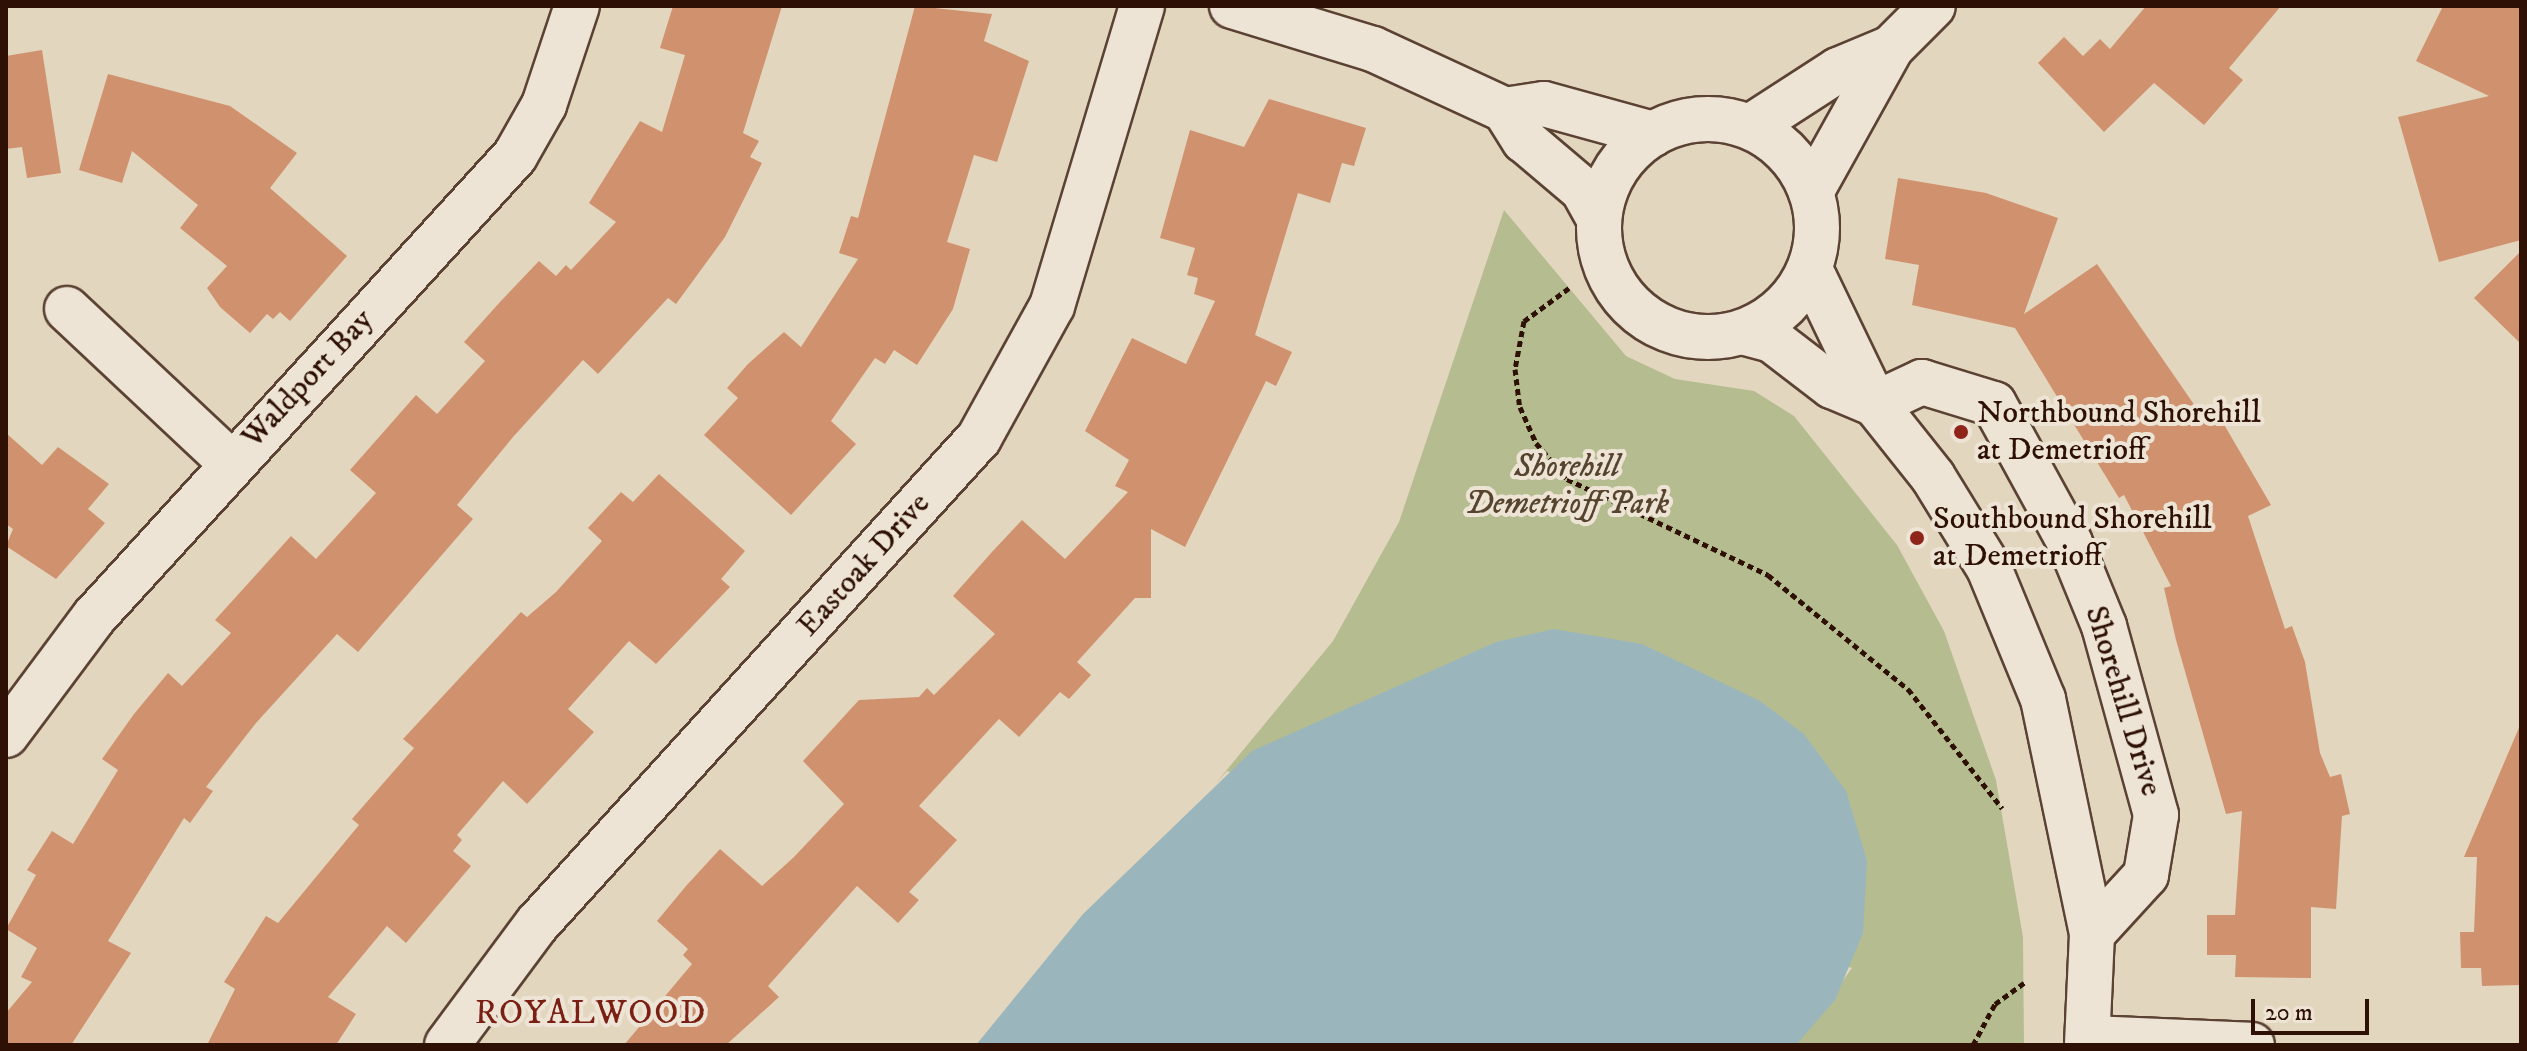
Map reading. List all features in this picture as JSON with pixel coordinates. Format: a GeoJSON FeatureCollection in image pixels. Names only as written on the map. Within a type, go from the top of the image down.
{"type":"FeatureCollection","features":[{"type":"Feature","properties":{"kind":"street","name":"Waldport Bay"},"geometry":{"type":"LineString","coordinates":[[6,735],[94,617],[231,463],[515,156],[544,105],[577,6]]}},
{"type":"Feature","properties":{"kind":"street","name":"Eastoak Drive"},"geometry":{"type":"LineString","coordinates":[[447,1045],[537,924],[979,438],[1052,306],[1142,6]]}},
{"type":"Feature","properties":{"kind":"street"},"geometry":{"type":"LineString","coordinates":[[1811,192],[1891,48],[1933,6]]}},
{"type":"Feature","properties":{"kind":"street"},"geometry":{"type":"LineString","coordinates":[[1262,9],[1439,75],[1505,110],[1524,140],[1583,190],[1598,217],[1608,275],[1639,314],[1683,336],[1742,332],[1772,340],[1832,386],[1875,404]]}},
{"type":"Feature","properties":{"kind":"street"},"geometry":{"type":"LineString","coordinates":[[1750,127],[1838,70],[1891,48]]}},
{"type":"Feature","properties":{"kind":"street"},"geometry":{"type":"LineString","coordinates":[[1505,110],[1544,104],[1653,134]]}},
{"type":"Feature","properties":{"kind":"street"},"geometry":{"type":"LineString","coordinates":[[1598,217],[1616,169],[1653,134],[1700,119],[1750,127],[1793,159],[1811,192],[1817,238],[1810,269],[1775,314],[1742,332]]}},
{"type":"Feature","properties":{"kind":"street"},"geometry":{"type":"LineString","coordinates":[[1810,269],[1875,404],[1933,477],[1989,568],[2043,699],[2092,934],[2087,1041],[2252,1045]]}},
{"type":"Feature","properties":{"kind":"street"},"geometry":{"type":"LineString","coordinates":[[67,309],[231,463]]}},
{"type":"Feature","properties":{"kind":"street","name":"Shorehill Drive"},"geometry":{"type":"LineString","coordinates":[[1875,404],[1922,382],[1994,404],[2070,543],[2104,626],[2156,815],[2146,875],[2092,934]]}},
{"type":"Feature","properties":{"kind":"path"},"geometry":{"type":"LineString","coordinates":[[1569,288],[1524,321],[1515,369],[1520,407],[1536,443],[1567,479],[1768,575],[1908,689],[2002,808]]}},
{"type":"Feature","properties":{"kind":"path"},"geometry":{"type":"LineString","coordinates":[[1973,1045],[1995,1004],[2024,983]]}},
{"type":"Feature","properties":{"kind":"green space","name":"Shorehill Demetrioff Park"},"geometry":{"type":"Polygon","coordinates":[[[1504,210],[1626,356],[1675,379],[1754,391],[1794,416],[1897,545],[1944,631],[1996,780],[2023,937],[2024,1045],[1796,1045],[1852,968],[1227,771],[1216,783],[1333,641],[1399,522],[1504,210]]]}},
{"type":"Feature","properties":{"kind":"water"},"geometry":{"type":"Polygon","coordinates":[[[1554,629],[1642,644],[1760,701],[1804,734],[1846,791],[1867,861],[1863,933],[1835,1000],[1796,1045],[976,1045],[1083,914],[1252,751],[1496,642],[1554,629]]]}},
{"type":"Feature","properties":{"kind":"building"},"geometry":{"type":"Polygon","coordinates":[[[673,6],[782,6],[743,133],[759,141],[750,157],[762,163],[725,237],[676,304],[668,298],[598,374],[583,360],[513,437],[457,505],[473,519],[358,652],[337,634],[256,723],[206,787],[213,791],[190,823],[184,818],[108,941],[131,953],[71,1045],[6,1045],[6,1013],[32,982],[21,977],[37,948],[6,929],[36,875],[27,870],[52,831],[73,844],[118,770],[102,759],[168,673],[182,686],[231,633],[215,620],[291,536],[316,559],[376,493],[350,470],[416,395],[437,414],[485,361],[464,342],[500,302],[539,261],[556,276],[566,265],[571,270],[616,222],[589,203],[640,121],[662,132],[685,55],[660,48],[673,6]]]}},
{"type":"Feature","properties":{"kind":"building"},"geometry":{"type":"Polygon","coordinates":[[[915,6],[992,14],[984,41],[1029,61],[997,162],[974,155],[947,242],[970,249],[953,309],[917,365],[894,350],[885,364],[875,358],[831,421],[856,444],[791,515],[704,435],[738,398],[727,388],[748,364],[784,332],[801,347],[858,259],[839,253],[851,216],[858,218],[915,6]]]}},
{"type":"Feature","properties":{"kind":"building"},"geometry":{"type":"Polygon","coordinates":[[[2146,6],[2281,6],[2229,68],[2243,80],[2204,125],[2154,83],[2104,132],[2038,63],[2064,37],[2083,56],[2100,39],[2110,49],[2146,6]]]}},
{"type":"Feature","properties":{"kind":"building"},"geometry":{"type":"Polygon","coordinates":[[[2443,6],[2521,6],[2521,240],[2439,262],[2398,117],[2489,96],[2416,61],[2443,6]]]}},
{"type":"Feature","properties":{"kind":"building"},"geometry":{"type":"Polygon","coordinates":[[[42,50],[61,173],[27,178],[22,147],[6,149],[6,56],[42,50]]]}},
{"type":"Feature","properties":{"kind":"building"},"geometry":{"type":"Polygon","coordinates":[[[108,74],[230,106],[297,153],[270,188],[347,256],[290,321],[280,312],[273,319],[267,314],[250,333],[220,307],[207,288],[227,266],[180,228],[198,205],[132,151],[122,183],[79,170],[108,74]]]}},
{"type":"Feature","properties":{"kind":"building"},"geometry":{"type":"Polygon","coordinates":[[[1269,99],[1366,128],[1354,166],[1342,163],[1330,203],[1298,193],[1255,335],[1292,352],[1276,386],[1266,381],[1185,547],[1151,529],[1151,598],[1135,598],[1077,662],[1091,675],[1069,699],[1060,692],[1019,737],[999,719],[919,806],[957,840],[909,892],[919,900],[898,923],[857,886],[768,986],[779,997],[726,1045],[624,1045],[692,964],[683,955],[688,949],[657,921],[686,886],[720,849],[762,886],[844,804],[803,761],[859,700],[919,697],[927,688],[934,695],[995,634],[953,596],[991,553],[1022,520],[1065,559],[1128,492],[1115,486],[1129,460],[1085,431],[1132,338],[1186,364],[1215,301],[1194,294],[1198,278],[1187,275],[1195,248],[1160,238],[1190,130],[1244,147],[1269,99]]]}},
{"type":"Feature","properties":{"kind":"building"},"geometry":{"type":"Polygon","coordinates":[[[1898,178],[1986,193],[2058,218],[2024,314],[2097,264],[2202,416],[2215,409],[2271,505],[2248,516],[2285,629],[2292,626],[2305,662],[2320,753],[2330,777],[2341,774],[2350,814],[2342,816],[2336,909],[2311,907],[2311,978],[2235,977],[2236,955],[2207,955],[2207,915],[2235,915],[2242,811],[2226,814],[2176,640],[2164,588],[2171,586],[2124,495],[2119,498],[2015,328],[1912,305],[1919,265],[1885,259],[1898,178]]]}},
{"type":"Feature","properties":{"kind":"building"},"geometry":{"type":"Polygon","coordinates":[[[2521,251],[2521,344],[2474,298],[2521,251]]]}},
{"type":"Feature","properties":{"kind":"building"},"geometry":{"type":"Polygon","coordinates":[[[6,433],[42,465],[58,447],[109,484],[88,509],[105,523],[56,579],[6,546],[13,529],[6,524],[6,433]]]}},
{"type":"Feature","properties":{"kind":"building"},"geometry":{"type":"Polygon","coordinates":[[[659,474],[745,551],[721,579],[730,587],[656,664],[629,641],[568,709],[594,732],[527,804],[503,781],[457,835],[462,840],[453,851],[471,866],[406,943],[387,926],[328,997],[356,1014],[336,1045],[207,1045],[235,989],[224,982],[266,916],[278,923],[359,825],[352,819],[414,748],[403,739],[521,612],[527,617],[556,592],[602,541],[588,528],[621,492],[633,502],[659,474]]]}},
{"type":"Feature","properties":{"kind":"building"},"geometry":{"type":"Polygon","coordinates":[[[2521,723],[2521,985],[2482,986],[2481,968],[2461,968],[2460,932],[2474,932],[2477,857],[2464,857],[2521,723]]]}},
{"type":"Feature","properties":{"kind":"place","name":"Northbound Shorehill at Demetrioff"},"geometry":{"type":"Point","coordinates":[1961,432]}},
{"type":"Feature","properties":{"kind":"place","name":"Southbound Shorehill at Demetrioff"},"geometry":{"type":"Point","coordinates":[1917,538]}},
{"type":"Feature","properties":{"kind":"district","name":"ROYALWOOD"},"geometry":{"type":"Point","coordinates":[591,1014]}}]}
